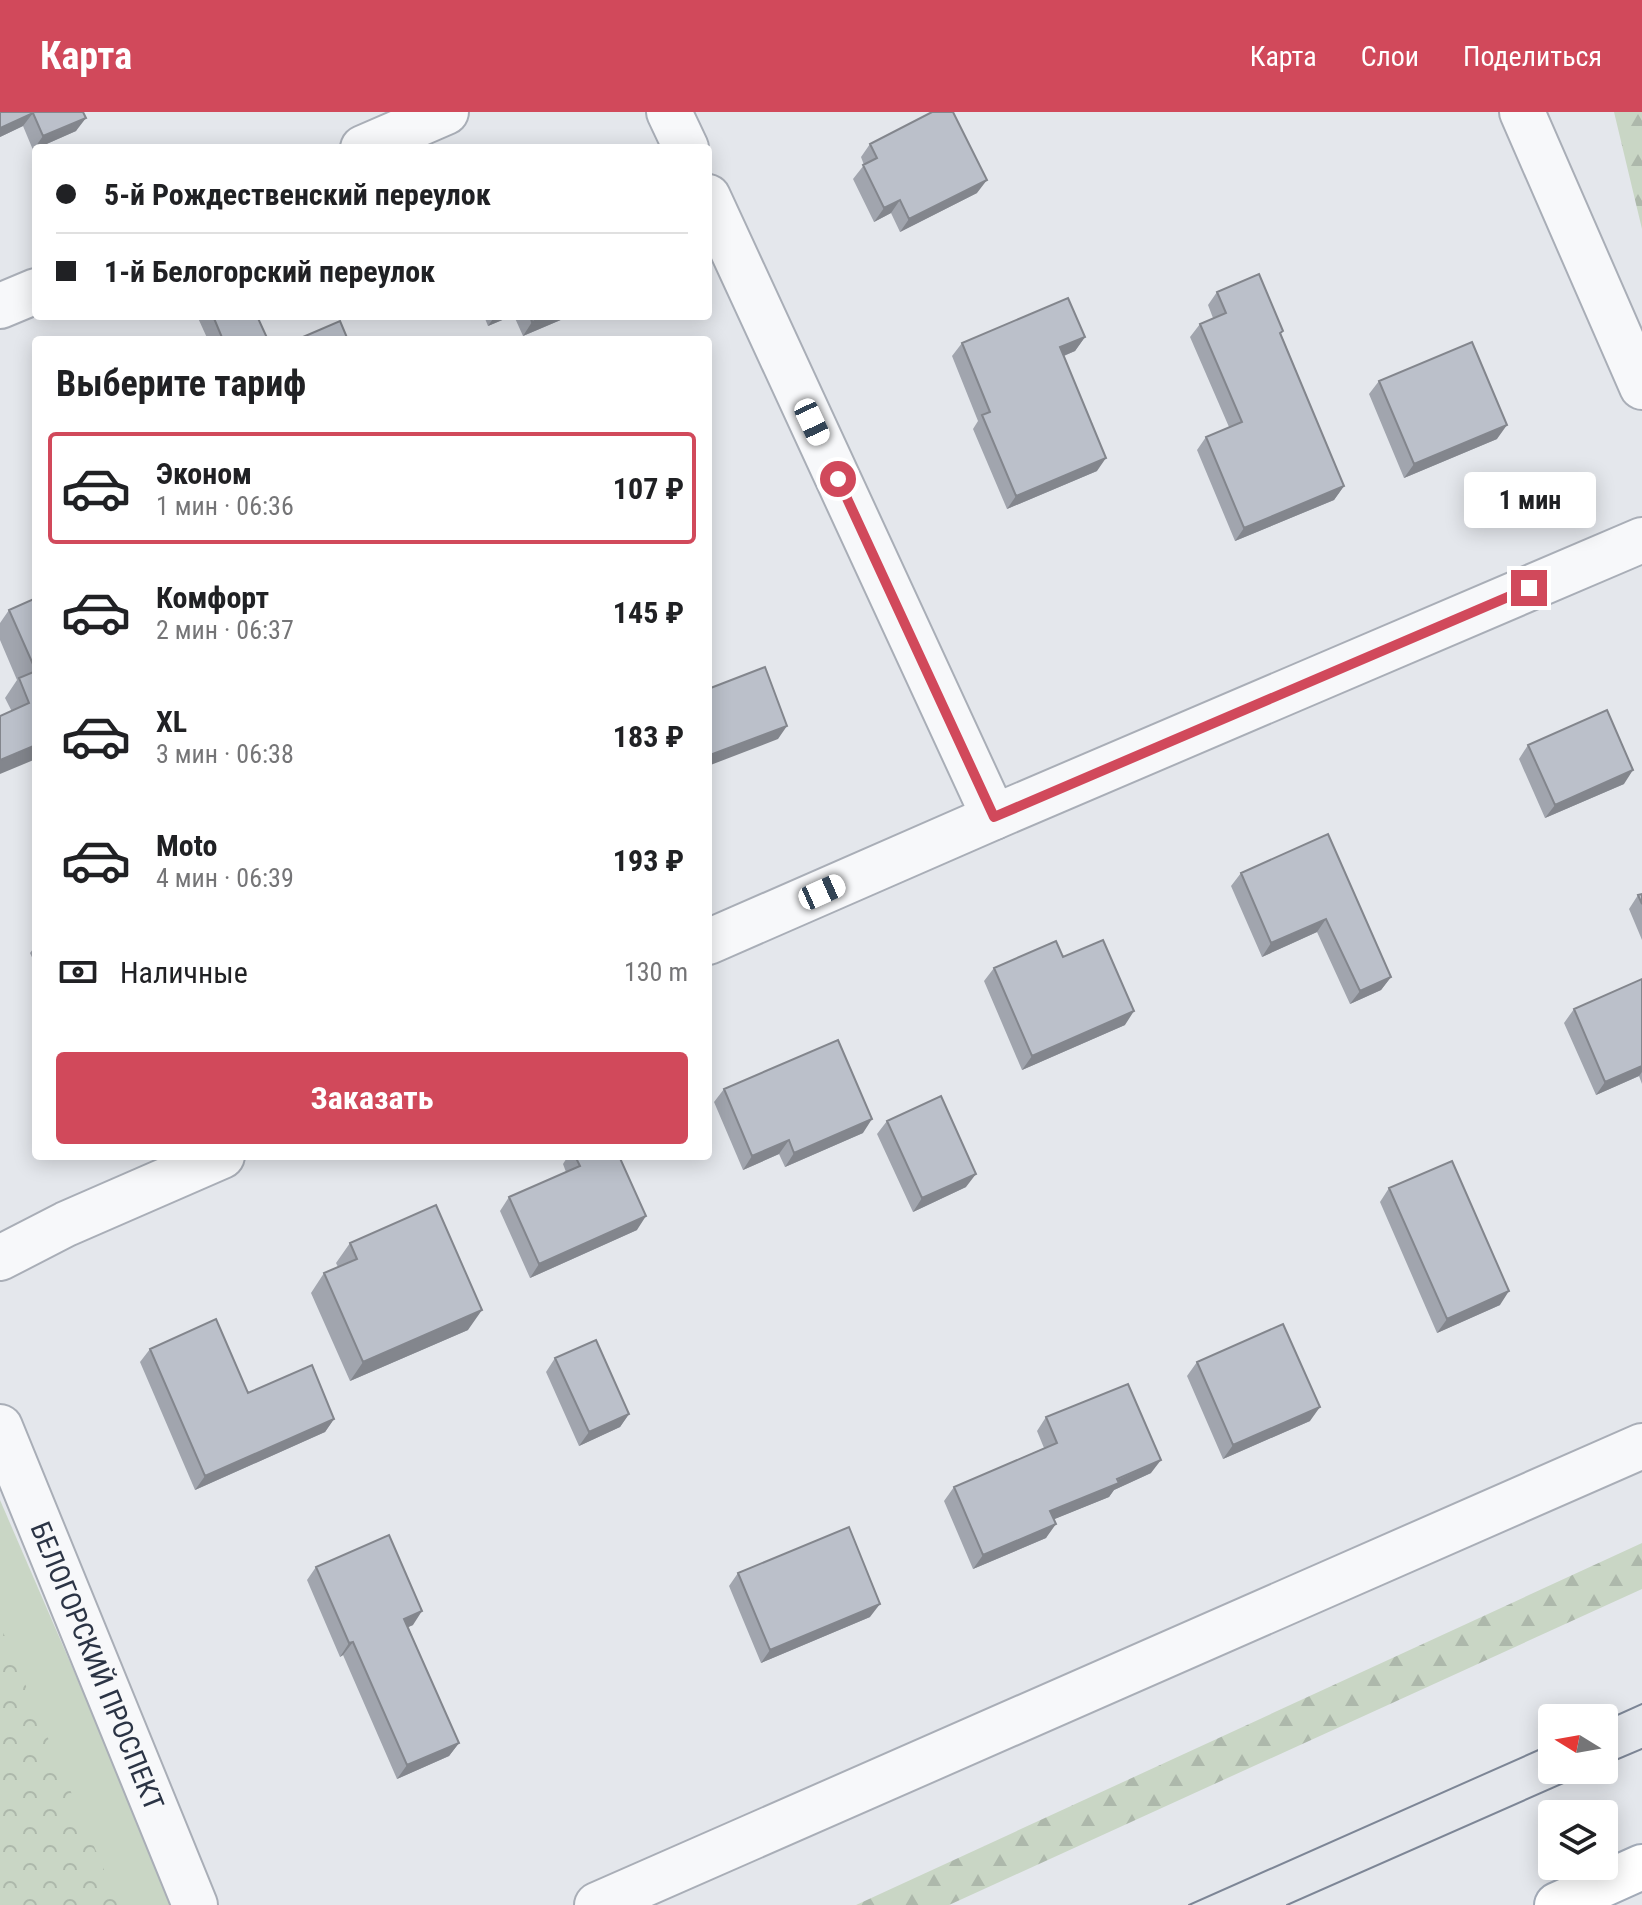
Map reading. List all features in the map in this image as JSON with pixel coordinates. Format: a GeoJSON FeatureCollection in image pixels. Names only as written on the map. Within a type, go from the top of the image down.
{"type":"FeatureCollection","features":[{"type":"Feature","properties":{"kind":"main road"},"geometry":{"type":"LineString","coordinates":[[1557,1905],[1642,1867]]}},
{"type":"Feature","properties":{"kind":"street"},"geometry":{"type":"LineString","coordinates":[[372,144],[446,112]]}},
{"type":"Feature","properties":{"kind":"street"},"geometry":{"type":"LineString","coordinates":[[669,112],[684,144]]}},
{"type":"Feature","properties":{"kind":"street"},"geometry":{"type":"LineString","coordinates":[[1522,112],[1642,387]]}},
{"type":"Feature","properties":{"kind":"street"},"geometry":{"type":"LineString","coordinates":[[712,206],[994,817]]}},
{"type":"Feature","properties":{"kind":"street"},"geometry":{"type":"LineString","coordinates":[[0,306],[32,293]]}},
{"type":"Feature","properties":{"kind":"street"},"geometry":{"type":"LineString","coordinates":[[712,940],[1642,540]]}},
{"type":"Feature","properties":{"kind":"street"},"geometry":{"type":"LineString","coordinates":[[0,1258],[66,1224],[213,1160]]}},
{"type":"Feature","properties":{"kind":"street","name":"БЕЛОГОРСКИЙ ПРОСПЕКТ"},"geometry":{"type":"LineString","coordinates":[[0,1427],[195,1905]]}},
{"type":"Feature","properties":{"kind":"street"},"geometry":{"type":"LineString","coordinates":[[597,1905],[1642,1446]]}},
{"type":"Feature","properties":{"kind":"green space"},"geometry":{"type":"Polygon","coordinates":[[[1614,112],[1642,112],[1642,229],[1614,112]]]}},
{"type":"Feature","properties":{"kind":"green space"},"geometry":{"type":"Polygon","coordinates":[[[0,1500],[175,1905],[0,1905],[0,1500]]]}},
{"type":"Feature","properties":{"kind":"green space"},"geometry":{"type":"Polygon","coordinates":[[[1642,1543],[1642,1589],[949,1905],[856,1905],[1642,1543]]]}},
{"type":"Feature","properties":{"kind":"green space"},"geometry":{"type":"Polygon","coordinates":[[[0,1625],[119,1905],[0,1905],[0,1625]]]}},
{"type":"Feature","properties":{"kind":"building"},"geometry":{"type":"Polygon","coordinates":[[[0,112],[83,112],[86,118],[43,136],[33,113],[0,128],[0,112]]]}},
{"type":"Feature","properties":{"kind":"building"},"geometry":{"type":"Polygon","coordinates":[[[932,112],[953,112],[987,180],[909,219],[900,200],[884,208],[863,165],[877,158],[870,144],[932,112]]]}},
{"type":"Feature","properties":{"kind":"building"},"geometry":{"type":"Polygon","coordinates":[[[1259,274],[1283,331],[1280,333],[1344,486],[1244,528],[1206,437],[1242,422],[1200,324],[1226,313],[1217,292],[1259,274]]]}},
{"type":"Feature","properties":{"kind":"building"},"geometry":{"type":"Polygon","coordinates":[[[1068,298],[1085,337],[1060,347],[1106,458],[1016,496],[982,415],[990,412],[962,343],[1068,298]]]}},
{"type":"Feature","properties":{"kind":"building"},"geometry":{"type":"Polygon","coordinates":[[[215,320],[259,320],[266,336],[221,336],[215,320]]]}},
{"type":"Feature","properties":{"kind":"building"},"geometry":{"type":"Polygon","coordinates":[[[340,321],[346,336],[305,336],[340,321]]]}},
{"type":"Feature","properties":{"kind":"building"},"geometry":{"type":"Polygon","coordinates":[[[1472,342],[1507,425],[1414,464],[1379,381],[1472,342]]]}},
{"type":"Feature","properties":{"kind":"building"},"geometry":{"type":"Polygon","coordinates":[[[32,600],[32,662],[9,610],[32,600]]]}},
{"type":"Feature","properties":{"kind":"building"},"geometry":{"type":"Polygon","coordinates":[[[765,667],[787,726],[712,754],[712,687],[765,667]]]}},
{"type":"Feature","properties":{"kind":"building"},"geometry":{"type":"Polygon","coordinates":[[[32,673],[32,747],[0,760],[0,716],[29,703],[19,678],[32,673]]]}},
{"type":"Feature","properties":{"kind":"building"},"geometry":{"type":"Polygon","coordinates":[[[1607,710],[1633,770],[1555,805],[1528,745],[1607,710]]]}},
{"type":"Feature","properties":{"kind":"building"},"geometry":{"type":"Polygon","coordinates":[[[1328,834],[1391,977],[1360,991],[1326,919],[1271,943],[1241,873],[1328,834]]]}},
{"type":"Feature","properties":{"kind":"building"},"geometry":{"type":"Polygon","coordinates":[[[1103,940],[1134,1011],[1032,1056],[994,968],[1056,941],[1063,957],[1103,940]]]}},
{"type":"Feature","properties":{"kind":"building"},"geometry":{"type":"Polygon","coordinates":[[[1642,979],[1642,1066],[1605,1082],[1574,1009],[1642,979]]]}},
{"type":"Feature","properties":{"kind":"building"},"geometry":{"type":"Polygon","coordinates":[[[838,1040],[872,1119],[794,1153],[789,1140],[752,1156],[724,1089],[838,1040]]]}},
{"type":"Feature","properties":{"kind":"building"},"geometry":{"type":"Polygon","coordinates":[[[941,1096],[976,1174],[922,1198],[887,1121],[941,1096]]]}},
{"type":"Feature","properties":{"kind":"building"},"geometry":{"type":"Polygon","coordinates":[[[577,1160],[621,1160],[646,1216],[539,1264],[509,1197],[580,1166],[577,1160]]]}},
{"type":"Feature","properties":{"kind":"building"},"geometry":{"type":"Polygon","coordinates":[[[1452,1161],[1509,1291],[1447,1319],[1389,1188],[1452,1161]]]}},
{"type":"Feature","properties":{"kind":"building"},"geometry":{"type":"Polygon","coordinates":[[[436,1205],[482,1310],[363,1362],[324,1273],[357,1259],[350,1243],[436,1205]]]}},
{"type":"Feature","properties":{"kind":"building"},"geometry":{"type":"Polygon","coordinates":[[[216,1319],[248,1393],[312,1365],[334,1419],[205,1476],[150,1349],[216,1319]]]}},
{"type":"Feature","properties":{"kind":"building"},"geometry":{"type":"Polygon","coordinates":[[[1283,1324],[1320,1407],[1233,1445],[1197,1362],[1283,1324]]]}},
{"type":"Feature","properties":{"kind":"building"},"geometry":{"type":"Polygon","coordinates":[[[596,1340],[629,1414],[589,1432],[555,1358],[596,1340]]]}},
{"type":"Feature","properties":{"kind":"building"},"geometry":{"type":"Polygon","coordinates":[[[1128,1384],[1161,1460],[1117,1479],[1119,1483],[1050,1511],[1056,1524],[983,1555],[954,1487],[1057,1443],[1046,1417],[1128,1384]]]}},
{"type":"Feature","properties":{"kind":"building"},"geometry":{"type":"Polygon","coordinates":[[[849,1527],[880,1604],[770,1650],[738,1573],[849,1527]]]}},
{"type":"Feature","properties":{"kind":"building"},"geometry":{"type":"Polygon","coordinates":[[[389,1535],[422,1611],[404,1619],[459,1743],[407,1765],[316,1567],[389,1535]]]}},
{"type":"Feature","properties":{"kind":"tram line"},"geometry":{"type":"LineString","coordinates":[[1618,1715],[1642,1704]]}},
{"type":"Feature","properties":{"kind":"tram line"},"geometry":{"type":"LineString","coordinates":[[1618,1759],[1642,1749]]}},
{"type":"Feature","properties":{"kind":"tram line"},"geometry":{"type":"LineString","coordinates":[[1189,1905],[1538,1750]]}},
{"type":"Feature","properties":{"kind":"tram line"},"geometry":{"type":"LineString","coordinates":[[1287,1905],[1561,1784]]}},
{"type":"Feature","properties":{"kind":"route"},"geometry":{"type":"LineString","coordinates":[[838,479],[994,817],[1529,588]]}}]}
